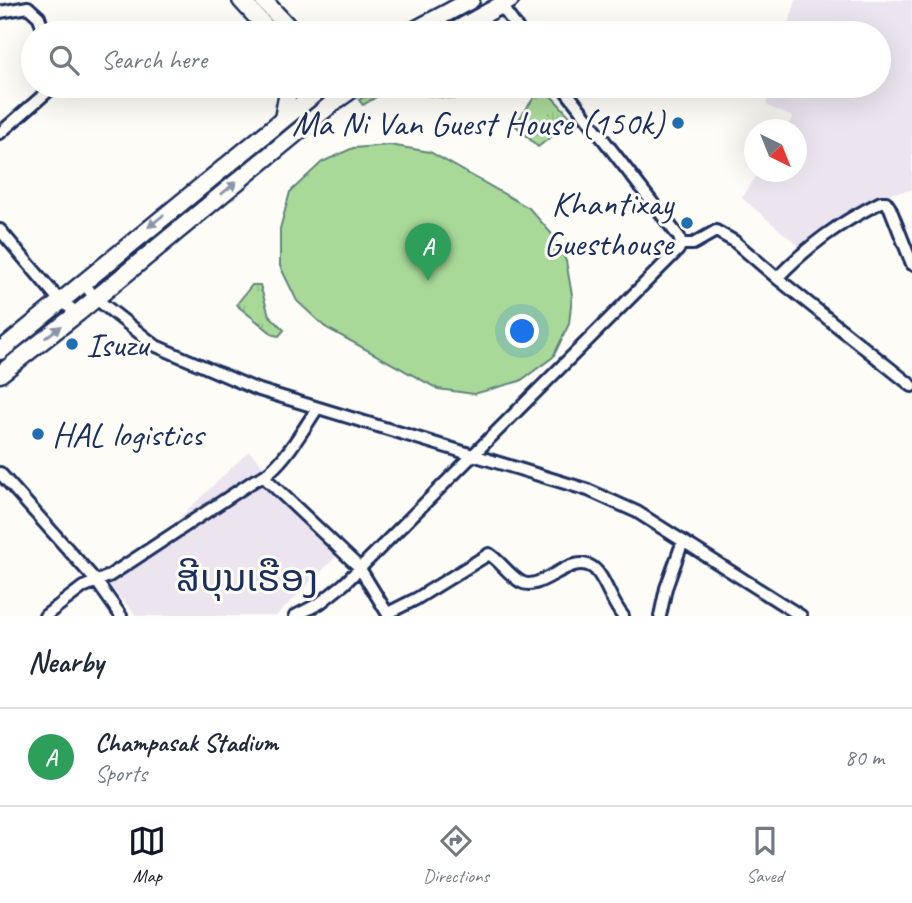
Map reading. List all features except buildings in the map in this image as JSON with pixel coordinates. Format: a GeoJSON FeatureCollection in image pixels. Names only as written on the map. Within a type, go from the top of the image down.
{"type":"FeatureCollection","features":[{"type":"Feature","properties":{"kind":"highway"},"geometry":{"type":"LineString","coordinates":[[241,0],[260,21]]}},
{"type":"Feature","properties":{"kind":"highway"},"geometry":{"type":"LineString","coordinates":[[263,0],[284,21]]}},
{"type":"Feature","properties":{"kind":"highway"},"geometry":{"type":"LineString","coordinates":[[432,21],[471,0]]}},
{"type":"Feature","properties":{"kind":"highway"},"geometry":{"type":"LineString","coordinates":[[471,21],[502,2]]}},
{"type":"Feature","properties":{"kind":"highway"},"geometry":{"type":"LineString","coordinates":[[283,119],[287,98]]}},
{"type":"Feature","properties":{"kind":"highway"},"geometry":{"type":"LineString","coordinates":[[0,351],[308,98]]}},
{"type":"Feature","properties":{"kind":"highway"},"geometry":{"type":"LineString","coordinates":[[331,98],[334,102]]}},
{"type":"Feature","properties":{"kind":"highway"},"geometry":{"type":"LineString","coordinates":[[0,374],[338,98]]}},
{"type":"Feature","properties":{"kind":"street"},"geometry":{"type":"LineString","coordinates":[[502,2],[514,21]]}},
{"type":"Feature","properties":{"kind":"street"},"geometry":{"type":"LineString","coordinates":[[0,12],[28,8],[40,21]]}},
{"type":"Feature","properties":{"kind":"street"},"geometry":{"type":"LineString","coordinates":[[0,134],[40,98]]}},
{"type":"Feature","properties":{"kind":"street"},"geometry":{"type":"LineString","coordinates":[[295,616],[320,603],[344,584],[475,455],[681,244],[679,237],[571,98]]}},
{"type":"Feature","properties":{"kind":"street"},"geometry":{"type":"LineString","coordinates":[[777,278],[800,254],[845,220],[881,202],[886,202],[890,208],[912,264]]}},
{"type":"Feature","properties":{"kind":"street"},"geometry":{"type":"LineString","coordinates":[[0,230],[60,301],[78,313]]}},
{"type":"Feature","properties":{"kind":"street"},"geometry":{"type":"LineString","coordinates":[[681,244],[693,244],[711,233],[720,232],[912,386]]}},
{"type":"Feature","properties":{"kind":"street"},"geometry":{"type":"LineString","coordinates":[[83,282],[95,298],[156,346],[256,389],[588,490],[637,512],[801,616]]}},
{"type":"Feature","properties":{"kind":"street"},"geometry":{"type":"LineString","coordinates":[[46,616],[83,587],[97,582],[255,480],[264,477],[295,441],[317,409]]}},
{"type":"Feature","properties":{"kind":"street"},"geometry":{"type":"LineString","coordinates":[[0,473],[97,582],[121,616]]}},
{"type":"Feature","properties":{"kind":"street"},"geometry":{"type":"LineString","coordinates":[[264,477],[359,567],[388,615],[489,554],[522,582],[531,585],[577,564],[589,565],[598,572],[614,607],[623,616]]}},
{"type":"Feature","properties":{"kind":"street"},"geometry":{"type":"LineString","coordinates":[[660,616],[666,588],[682,541]]}},
{"type":"Feature","properties":{"kind":"shaded area"},"geometry":{"type":"Polygon","coordinates":[[[796,0],[912,0],[912,190],[888,194],[842,217],[800,247],[742,198],[752,182],[807,182],[807,119],[792,119],[793,117],[766,105],[768,98],[891,98],[891,21],[790,21],[796,0]]]}},
{"type":"Feature","properties":{"kind":"shaded area"},"geometry":{"type":"Polygon","coordinates":[[[249,451],[344,549],[276,616],[137,616],[109,586],[249,451]]]}},
{"type":"Feature","properties":{"kind":"green space"},"geometry":{"type":"Polygon","coordinates":[[[362,98],[375,98],[363,105],[359,100],[362,98]]]}},
{"type":"Feature","properties":{"kind":"green space"},"geometry":{"type":"Polygon","coordinates":[[[534,98],[553,98],[577,124],[573,127],[569,123],[538,147],[515,125],[534,98]]]}},
{"type":"Feature","properties":{"kind":"green space"},"geometry":{"type":"Polygon","coordinates":[[[390,145],[430,152],[529,208],[551,233],[566,261],[572,295],[569,324],[553,357],[520,381],[474,394],[438,389],[325,327],[297,301],[280,266],[280,229],[290,192],[322,162],[353,148],[390,145]]]}},
{"type":"Feature","properties":{"kind":"green space"},"geometry":{"type":"Polygon","coordinates":[[[252,285],[260,285],[269,315],[284,330],[279,336],[274,335],[237,304],[252,285]]]}},
{"type":"Feature","properties":{"kind":"place","name":"Ma Ni Van Guest House (150k)"},"geometry":{"type":"Point","coordinates":[678,123]}},
{"type":"Feature","properties":{"kind":"place","name":"Khantixay Guesthouse"},"geometry":{"type":"Point","coordinates":[687,223]}},
{"type":"Feature","properties":{"kind":"place","name":"Champasak Stadium"},"geometry":{"type":"Point","coordinates":[428,281]}},
{"type":"Feature","properties":{"kind":"place","name":"Isuzu"},"geometry":{"type":"Point","coordinates":[72,344]}},
{"type":"Feature","properties":{"kind":"place","name":"HAL logistics"},"geometry":{"type":"Point","coordinates":[38,434]}},
{"type":"Feature","properties":{"kind":"district","name":"ສີບຸນເຮືອງ"},"geometry":{"type":"Point","coordinates":[247,578]}}]}
